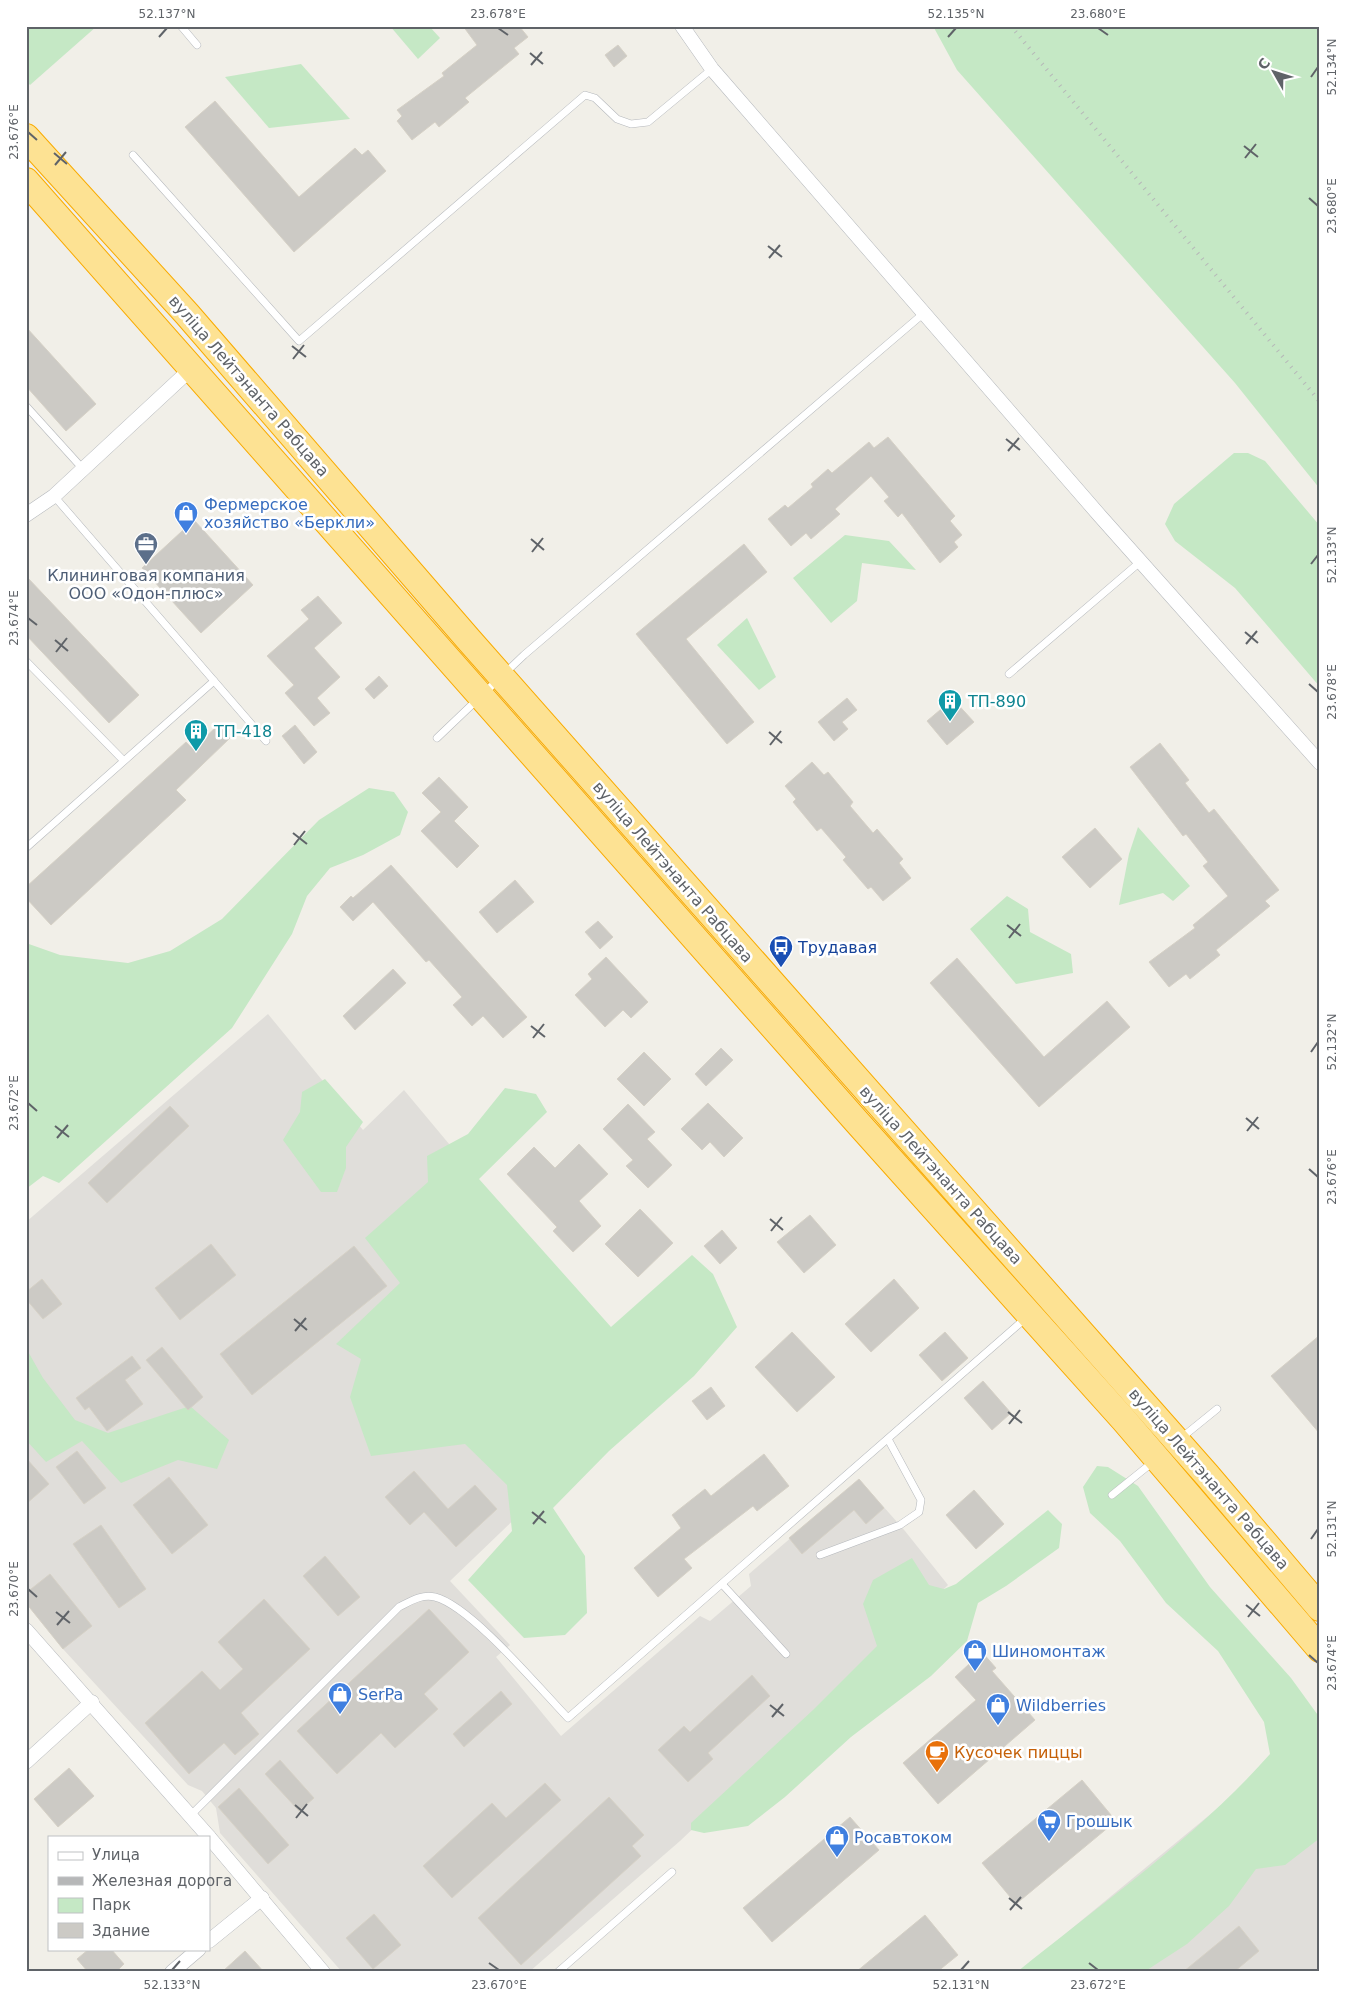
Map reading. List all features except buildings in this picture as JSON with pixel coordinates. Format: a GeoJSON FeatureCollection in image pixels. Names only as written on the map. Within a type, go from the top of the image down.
{"type":"FeatureCollection","features":[{"type":"Feature","properties":{"kind":"highway","name":"вуліца Лейтэнанта Рабцава"},"geometry":{"type":"LineString","coordinates":[[26,137],[193,321],[501,676],[1177,1441],[1320,1608]]}},
{"type":"Feature","properties":{"kind":"highway","name":"вуліца Лейтэнанта Рабцава"},"geometry":{"type":"LineString","coordinates":[[26,181],[1157,1459],[1320,1650]]}},
{"type":"Feature","properties":{"kind":"street"},"geometry":{"type":"LineString","coordinates":[[682,26],[712,68],[1140,562],[1320,764]]}},
{"type":"Feature","properties":{"kind":"street"},"geometry":{"type":"LineString","coordinates":[[26,515],[54,496],[192,368]]}},
{"type":"Feature","properties":{"kind":"street"},"geometry":{"type":"LineString","coordinates":[[1157,1459],[1177,1441]]}},
{"type":"Feature","properties":{"kind":"street"},"geometry":{"type":"LineString","coordinates":[[26,1630],[92,1702],[208,1836]]}},
{"type":"Feature","properties":{"kind":"street"},"geometry":{"type":"LineString","coordinates":[[26,1762],[92,1702]]}},
{"type":"Feature","properties":{"kind":"street"},"geometry":{"type":"LineString","coordinates":[[210,1838],[323,1972]]}},
{"type":"Feature","properties":{"kind":"street"},"geometry":{"type":"LineString","coordinates":[[210,1940],[262,1898]]}},
{"type":"Feature","properties":{"kind":"street"},"geometry":{"type":"LineString","coordinates":[[172,1972],[198,1950]]}},
{"type":"Feature","properties":{"kind":"lane"},"geometry":{"type":"LineString","coordinates":[[181,26],[197,45]]}},
{"type":"Feature","properties":{"kind":"lane"},"geometry":{"type":"LineString","coordinates":[[134,154],[299,341],[451,213],[585,96],[595,98],[617,118],[631,124],[648,122],[712,68]]}},
{"type":"Feature","properties":{"kind":"lane"},"geometry":{"type":"LineString","coordinates":[[437,738],[501,676],[924,313]]}},
{"type":"Feature","properties":{"kind":"lane"},"geometry":{"type":"LineString","coordinates":[[26,406],[83,469]]}},
{"type":"Feature","properties":{"kind":"lane"},"geometry":{"type":"LineString","coordinates":[[54,496],[266,741]]}},
{"type":"Feature","properties":{"kind":"lane"},"geometry":{"type":"LineString","coordinates":[[1009,674],[1140,562]]}},
{"type":"Feature","properties":{"kind":"lane"},"geometry":{"type":"LineString","coordinates":[[26,661],[123,760]]}},
{"type":"Feature","properties":{"kind":"lane"},"geometry":{"type":"LineString","coordinates":[[26,848],[214,681]]}},
{"type":"Feature","properties":{"kind":"lane"},"geometry":{"type":"LineString","coordinates":[[190,1816],[394,1613],[416,1598],[433,1597],[450,1602],[504,1650],[568,1718],[1029,1315]]}},
{"type":"Feature","properties":{"kind":"lane"},"geometry":{"type":"LineString","coordinates":[[1177,1441],[1217,1409]]}},
{"type":"Feature","properties":{"kind":"lane"},"geometry":{"type":"LineString","coordinates":[[820,1555],[900,1526],[919,1512],[921,1500],[888,1439]]}},
{"type":"Feature","properties":{"kind":"lane"},"geometry":{"type":"LineString","coordinates":[[1112,1495],[1157,1459]]}},
{"type":"Feature","properties":{"kind":"lane"},"geometry":{"type":"LineString","coordinates":[[722,1584],[786,1654]]}},
{"type":"Feature","properties":{"kind":"lane"},"geometry":{"type":"LineString","coordinates":[[558,1972],[672,1872]]}},
{"type":"Feature","properties":{"kind":"shaded area"},"geometry":{"type":"Polygon","coordinates":[[[268,1014],[363,1130],[404,1090],[652,1387],[450,1581],[510,1645],[496,1657],[561,1736],[700,1616],[710,1621],[751,1586],[749,1574],[859,1479],[905,1531],[948,1585],[680,1841],[529,1972],[342,1972],[220,1833],[216,1808],[202,1791],[188,1785],[63,1649],[26,1603],[26,1222],[268,1014]]]}},
{"type":"Feature","properties":{"kind":"shaded area"},"geometry":{"type":"Polygon","coordinates":[[[1309,1733],[1320,1746],[1320,1972],[1019,1972],[1309,1733]]]}},
{"type":"Feature","properties":{"kind":"green space"},"geometry":{"type":"Polygon","coordinates":[[[26,26],[97,26],[30,85],[26,81],[26,26]]]}},
{"type":"Feature","properties":{"kind":"green space"},"geometry":{"type":"Polygon","coordinates":[[[390,26],[429,26],[440,38],[418,59],[390,26]]]}},
{"type":"Feature","properties":{"kind":"green space"},"geometry":{"type":"Polygon","coordinates":[[[933,26],[1320,26],[1320,489],[1235,383],[957,70],[933,26]]]}},
{"type":"Feature","properties":{"kind":"green space"},"geometry":{"type":"Polygon","coordinates":[[[301,64],[350,119],[269,128],[225,77],[301,64]]]}},
{"type":"Feature","properties":{"kind":"green space"},"geometry":{"type":"Polygon","coordinates":[[[1234,453],[1248,453],[1265,461],[1320,526],[1320,687],[1235,588],[1175,541],[1165,524],[1174,504],[1234,453]]]}},
{"type":"Feature","properties":{"kind":"green space"},"geometry":{"type":"Polygon","coordinates":[[[845,535],[889,541],[916,570],[862,563],[857,601],[831,623],[793,578],[845,535]]]}},
{"type":"Feature","properties":{"kind":"green space"},"geometry":{"type":"Polygon","coordinates":[[[747,618],[776,677],[759,690],[717,645],[747,618]]]}},
{"type":"Feature","properties":{"kind":"green space"},"geometry":{"type":"Polygon","coordinates":[[[369,788],[394,792],[408,812],[400,835],[363,855],[330,868],[307,896],[292,934],[232,1028],[59,1183],[43,1176],[26,1189],[26,943],[60,955],[128,963],[170,951],[222,919],[319,820],[369,788]]]}},
{"type":"Feature","properties":{"kind":"green space"},"geometry":{"type":"Polygon","coordinates":[[[1138,827],[1190,886],[1173,901],[1163,893],[1119,905],[1129,854],[1138,827]]]}},
{"type":"Feature","properties":{"kind":"green space"},"geometry":{"type":"Polygon","coordinates":[[[1007,896],[1028,909],[1030,932],[1071,954],[1073,973],[1016,984],[970,929],[1007,896]]]}},
{"type":"Feature","properties":{"kind":"green space"},"geometry":{"type":"Polygon","coordinates":[[[325,1079],[363,1122],[346,1147],[346,1168],[337,1192],[321,1192],[283,1140],[300,1112],[302,1092],[325,1079]]]}},
{"type":"Feature","properties":{"kind":"green space"},"geometry":{"type":"Polygon","coordinates":[[[505,1088],[536,1094],[547,1112],[479,1179],[611,1327],[692,1255],[713,1274],[737,1327],[694,1376],[609,1451],[553,1508],[585,1556],[587,1613],[565,1635],[524,1638],[468,1580],[512,1531],[507,1485],[465,1444],[371,1456],[350,1397],[361,1359],[336,1344],[400,1283],[365,1238],[428,1182],[427,1156],[468,1134],[505,1088]]]}},
{"type":"Feature","properties":{"kind":"green space"},"geometry":{"type":"Polygon","coordinates":[[[26,1348],[43,1378],[75,1420],[108,1433],[190,1406],[229,1440],[217,1469],[178,1460],[121,1483],[82,1441],[46,1462],[26,1440],[26,1348]]]}},
{"type":"Feature","properties":{"kind":"green space"},"geometry":{"type":"Polygon","coordinates":[[[1097,1466],[1108,1467],[1138,1486],[1210,1587],[1291,1678],[1320,1718],[1320,1838],[1285,1865],[1256,1869],[1229,1906],[1187,1944],[1144,1972],[1017,1972],[1181,1841],[1242,1784],[1270,1754],[1264,1722],[1218,1651],[1166,1603],[1120,1541],[1090,1513],[1083,1487],[1097,1466]]]}},
{"type":"Feature","properties":{"kind":"green space"},"geometry":{"type":"Polygon","coordinates":[[[1048,1510],[1062,1524],[1059,1548],[1006,1586],[978,1603],[967,1641],[931,1676],[851,1737],[785,1797],[748,1826],[704,1833],[691,1830],[691,1823],[813,1710],[877,1646],[863,1604],[873,1580],[912,1558],[929,1585],[944,1589],[956,1584],[1048,1510]]]}},
{"type":"Feature","properties":{"kind":"railway"},"geometry":{"type":"LineString","coordinates":[[1011,26],[1320,402]]}},
{"type":"Feature","properties":{"kind":"place","name":"Фермерское хозяйство «Беркли»"},"geometry":{"type":"Point","coordinates":[186,534]}},
{"type":"Feature","properties":{"kind":"place","name":"Клининговая компания ООО «Одон-плюс»"},"geometry":{"type":"Point","coordinates":[146,565]}},
{"type":"Feature","properties":{"kind":"place","name":"ТП-890"},"geometry":{"type":"Point","coordinates":[950,722]}},
{"type":"Feature","properties":{"kind":"place","name":"ТП-418"},"geometry":{"type":"Point","coordinates":[196,752]}},
{"type":"Feature","properties":{"kind":"place","name":"Трудавая"},"geometry":{"type":"Point","coordinates":[781,968]}},
{"type":"Feature","properties":{"kind":"place","name":"Шиномонтаж"},"geometry":{"type":"Point","coordinates":[975,1672]}},
{"type":"Feature","properties":{"kind":"place","name":"SerPa"},"geometry":{"type":"Point","coordinates":[340,1715]}},
{"type":"Feature","properties":{"kind":"place","name":"Wildberries"},"geometry":{"type":"Point","coordinates":[998,1726]}},
{"type":"Feature","properties":{"kind":"place","name":"Кусочек пиццы"},"geometry":{"type":"Point","coordinates":[937,1773]}},
{"type":"Feature","properties":{"kind":"place","name":"Грошык"},"geometry":{"type":"Point","coordinates":[1049,1842]}},
{"type":"Feature","properties":{"kind":"place","name":"Росавтоком"},"geometry":{"type":"Point","coordinates":[837,1858]}}]}
